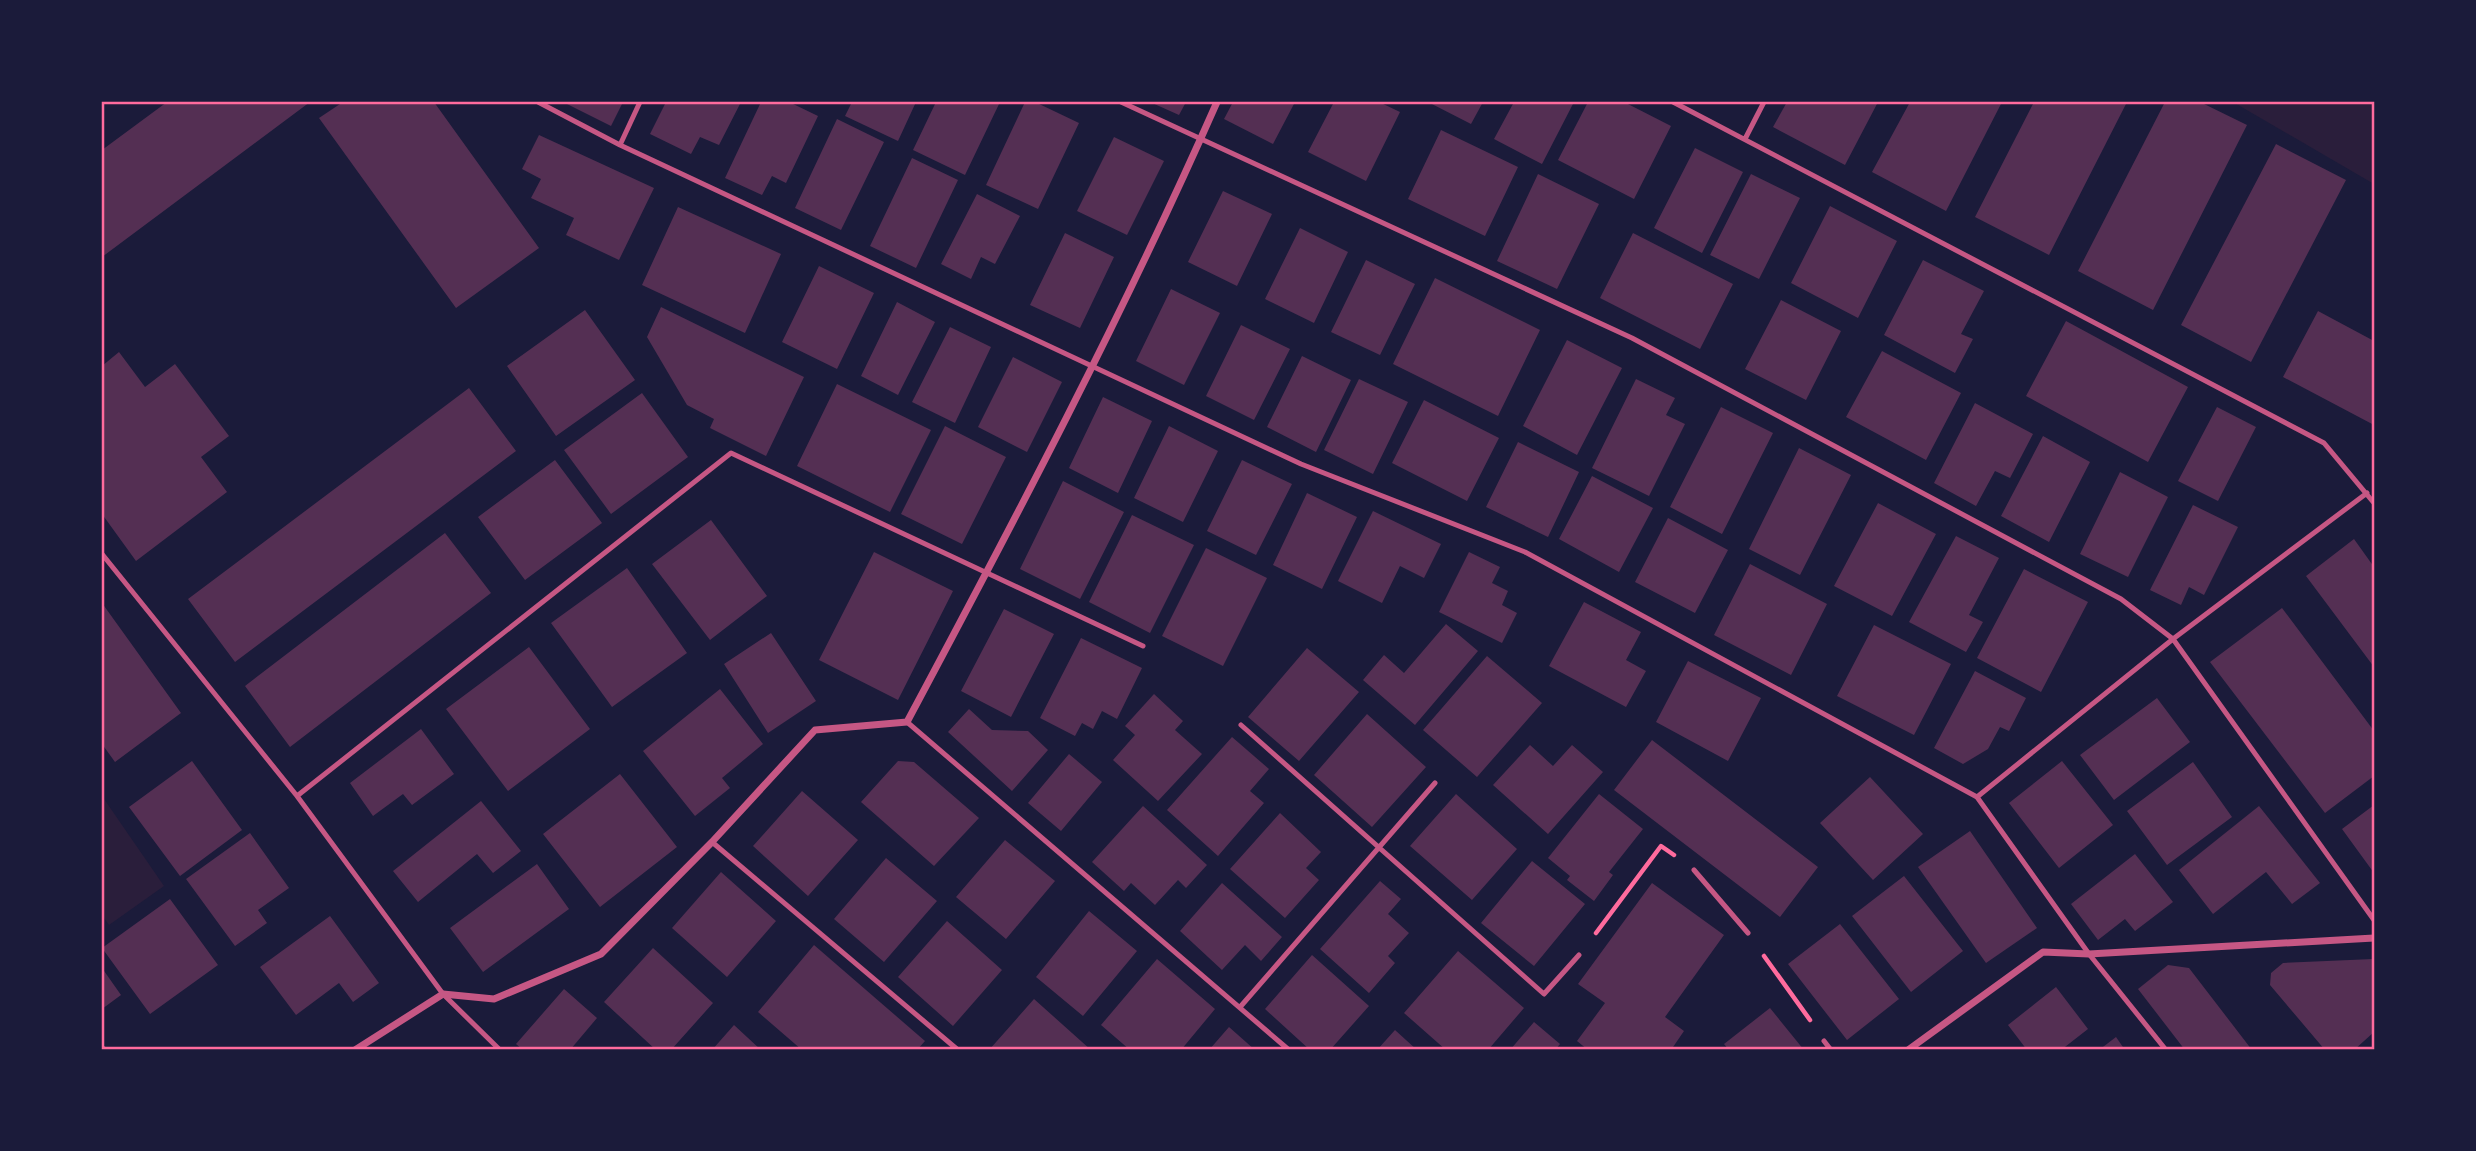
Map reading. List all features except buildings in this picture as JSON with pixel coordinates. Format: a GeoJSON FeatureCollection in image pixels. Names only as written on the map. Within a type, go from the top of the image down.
{"type":"FeatureCollection","features":[{"type":"Feature","properties":{"kind":"street"},"geometry":{"type":"LineString","coordinates":[[355,1049],[443,994],[494,999],[601,954],[712,842],[815,730],[907,722],[1093,365],[1217,102]]}},
{"type":"Feature","properties":{"kind":"street"},"geometry":{"type":"LineString","coordinates":[[1908,1049],[2043,952],[2089,954],[2375,938]]}},
{"type":"Feature","properties":{"kind":"lane"},"geometry":{"type":"LineString","coordinates":[[538,102],[620,145],[1301,464],[1525,552],[1977,797],[2089,954],[2166,1049]]}},
{"type":"Feature","properties":{"kind":"lane"},"geometry":{"type":"LineString","coordinates":[[620,145],[640,102]]}},
{"type":"Feature","properties":{"kind":"lane"},"geometry":{"type":"LineString","coordinates":[[1121,102],[1632,338],[2121,599],[2174,639],[2375,920]]}},
{"type":"Feature","properties":{"kind":"lane"},"geometry":{"type":"LineString","coordinates":[[1673,102],[2324,443],[2375,502]]}},
{"type":"Feature","properties":{"kind":"lane"},"geometry":{"type":"LineString","coordinates":[[1745,139],[1764,102]]}},
{"type":"Feature","properties":{"kind":"lane"},"geometry":{"type":"LineString","coordinates":[[297,796],[732,453],[1143,646]]}},
{"type":"Feature","properties":{"kind":"lane"},"geometry":{"type":"LineString","coordinates":[[1977,797],[2174,639],[2367,493]]}},
{"type":"Feature","properties":{"kind":"lane"},"geometry":{"type":"LineString","coordinates":[[102,554],[297,796],[443,994],[500,1049]]}},
{"type":"Feature","properties":{"kind":"lane"},"geometry":{"type":"LineString","coordinates":[[907,722],[1289,1049]]}},
{"type":"Feature","properties":{"kind":"lane"},"geometry":{"type":"LineString","coordinates":[[1241,725],[1545,994],[1578,955]]}},
{"type":"Feature","properties":{"kind":"lane"},"geometry":{"type":"LineString","coordinates":[[1241,1006],[1436,783]]}},
{"type":"Feature","properties":{"kind":"lane"},"geometry":{"type":"LineString","coordinates":[[712,842],[957,1049]]}},
{"type":"Feature","properties":{"kind":"lane"},"geometry":{"type":"LineString","coordinates":[[1694,870],[1748,933]]}},
{"type":"Feature","properties":{"kind":"lane"},"geometry":{"type":"LineString","coordinates":[[1824,1041],[1831,1049]]}},
{"type":"Feature","properties":{"kind":"lane"},"geometry":{"type":"LineString","coordinates":[[102,1048],[107,1049]]}},
{"type":"Feature","properties":{"kind":"path"},"geometry":{"type":"LineString","coordinates":[[1578,955],[1661,846],[1694,870]]}},
{"type":"Feature","properties":{"kind":"path"},"geometry":{"type":"LineString","coordinates":[[1748,933],[1824,1041]]}},
{"type":"Feature","properties":{"kind":"shaded area"},"geometry":{"type":"Polygon","coordinates":[[[2233,102],[2374,102],[2374,184],[2233,102]]]}},
{"type":"Feature","properties":{"kind":"shaded area"},"geometry":{"type":"Polygon","coordinates":[[[102,796],[164,886],[109,925],[102,915],[102,796]]]}}]}
